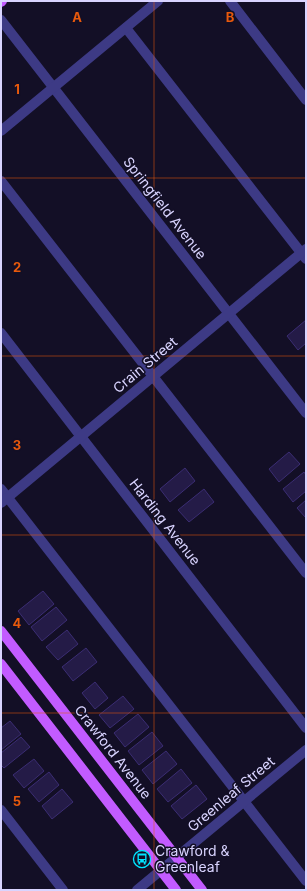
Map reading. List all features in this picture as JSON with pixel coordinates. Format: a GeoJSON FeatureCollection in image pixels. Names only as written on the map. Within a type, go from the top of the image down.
{"type":"FeatureCollection","features":[{"type":"Feature","properties":{"kind":"main road","name":"Crawford Avenue"},"geometry":{"type":"LineString","coordinates":[[1,631],[202,890]]}},
{"type":"Feature","properties":{"kind":"main road"},"geometry":{"type":"LineString","coordinates":[[1,664],[176,890]]}},
{"type":"Feature","properties":{"kind":"street"},"geometry":{"type":"LineString","coordinates":[[1,131],[158,1]]}},
{"type":"Feature","properties":{"kind":"street"},"geometry":{"type":"LineString","coordinates":[[230,1],[306,100]]}},
{"type":"Feature","properties":{"kind":"street","name":"Springfield Avenue"},"geometry":{"type":"LineString","coordinates":[[1,20],[306,413]]}},
{"type":"Feature","properties":{"kind":"street"},"geometry":{"type":"LineString","coordinates":[[126,28],[304,254]]}},
{"type":"Feature","properties":{"kind":"street"},"geometry":{"type":"LineString","coordinates":[[1,181],[306,572]]}},
{"type":"Feature","properties":{"kind":"street","name":"Crain Street"},"geometry":{"type":"LineString","coordinates":[[4,500],[229,313],[304,254]]}},
{"type":"Feature","properties":{"kind":"street","name":"Harding Avenue"},"geometry":{"type":"LineString","coordinates":[[1,333],[306,728]]}},
{"type":"Feature","properties":{"kind":"street"},"geometry":{"type":"LineString","coordinates":[[1,489],[4,500],[306,881]]}},
{"type":"Feature","properties":{"kind":"street","name":"Greenleaf Street"},"geometry":{"type":"LineString","coordinates":[[137,890],[306,750]]}},
{"type":"Feature","properties":{"kind":"street"},"geometry":{"type":"LineString","coordinates":[[1,810],[63,890]]}},
{"type":"Feature","properties":{"kind":"building"},"geometry":{"type":"Polygon","coordinates":[[[306,320],[306,343],[298,350],[287,336],[306,320]]]}},
{"type":"Feature","properties":{"kind":"building"},"geometry":{"type":"Polygon","coordinates":[[[289,452],[300,464],[279,482],[269,469],[289,452]]]}},
{"type":"Feature","properties":{"kind":"building"},"geometry":{"type":"Polygon","coordinates":[[[185,468],[195,481],[170,502],[160,489],[185,468]]]}},
{"type":"Feature","properties":{"kind":"building"},"geometry":{"type":"Polygon","coordinates":[[[304,472],[306,475],[306,491],[293,502],[283,489],[304,472]]]}},
{"type":"Feature","properties":{"kind":"building"},"geometry":{"type":"Polygon","coordinates":[[[204,489],[214,502],[189,522],[178,510],[204,489]]]}},
{"type":"Feature","properties":{"kind":"building"},"geometry":{"type":"Polygon","coordinates":[[[306,500],[306,518],[297,508],[306,500]]]}},
{"type":"Feature","properties":{"kind":"building"},"geometry":{"type":"Polygon","coordinates":[[[43,591],[54,604],[29,625],[18,611],[43,591]]]}},
{"type":"Feature","properties":{"kind":"building"},"geometry":{"type":"Polygon","coordinates":[[[56,607],[67,620],[42,641],[31,627],[56,607]]]}},
{"type":"Feature","properties":{"kind":"building"},"geometry":{"type":"Polygon","coordinates":[[[67,630],[78,644],[58,660],[46,647],[67,630]]]}},
{"type":"Feature","properties":{"kind":"building"},"geometry":{"type":"Polygon","coordinates":[[[86,648],[97,662],[73,681],[62,667],[86,648]]]}},
{"type":"Feature","properties":{"kind":"building"},"geometry":{"type":"Polygon","coordinates":[[[95,682],[108,698],[95,709],[82,693],[95,682]]]}},
{"type":"Feature","properties":{"kind":"building"},"geometry":{"type":"Polygon","coordinates":[[[123,696],[134,709],[110,728],[99,715],[123,696]]]}},
{"type":"Feature","properties":{"kind":"building"},"geometry":{"type":"Polygon","coordinates":[[[138,714],[149,727],[125,747],[114,733],[138,714]]]}},
{"type":"Feature","properties":{"kind":"building"},"geometry":{"type":"Polygon","coordinates":[[[10,721],[21,734],[1,750],[1,728],[10,721]]]}},
{"type":"Feature","properties":{"kind":"building"},"geometry":{"type":"Polygon","coordinates":[[[152,732],[163,746],[139,765],[128,751],[152,732]]]}},
{"type":"Feature","properties":{"kind":"building"},"geometry":{"type":"Polygon","coordinates":[[[21,737],[30,747],[4,768],[1,765],[1,753],[21,737]]]}},
{"type":"Feature","properties":{"kind":"building"},"geometry":{"type":"Polygon","coordinates":[[[166,751],[177,764],[153,784],[142,770],[166,751]]]}},
{"type":"Feature","properties":{"kind":"building"},"geometry":{"type":"Polygon","coordinates":[[[34,759],[44,771],[24,788],[13,775],[34,759]]]}},
{"type":"Feature","properties":{"kind":"building"},"geometry":{"type":"Polygon","coordinates":[[[181,769],[192,783],[168,802],[157,789],[181,769]]]}},
{"type":"Feature","properties":{"kind":"building"},"geometry":{"type":"Polygon","coordinates":[[[49,772],[59,785],[39,802],[28,789],[49,772]]]}},
{"type":"Feature","properties":{"kind":"building"},"geometry":{"type":"Polygon","coordinates":[[[196,785],[207,799],[182,819],[171,806],[196,785]]]}},
{"type":"Feature","properties":{"kind":"building"},"geometry":{"type":"Polygon","coordinates":[[[62,789],[73,802],[52,819],[42,806],[62,789]]]}},
{"type":"Feature","properties":{"kind":"place","name":"Crawford & Greenleaf"},"geometry":{"type":"Point","coordinates":[142,859]}}]}
